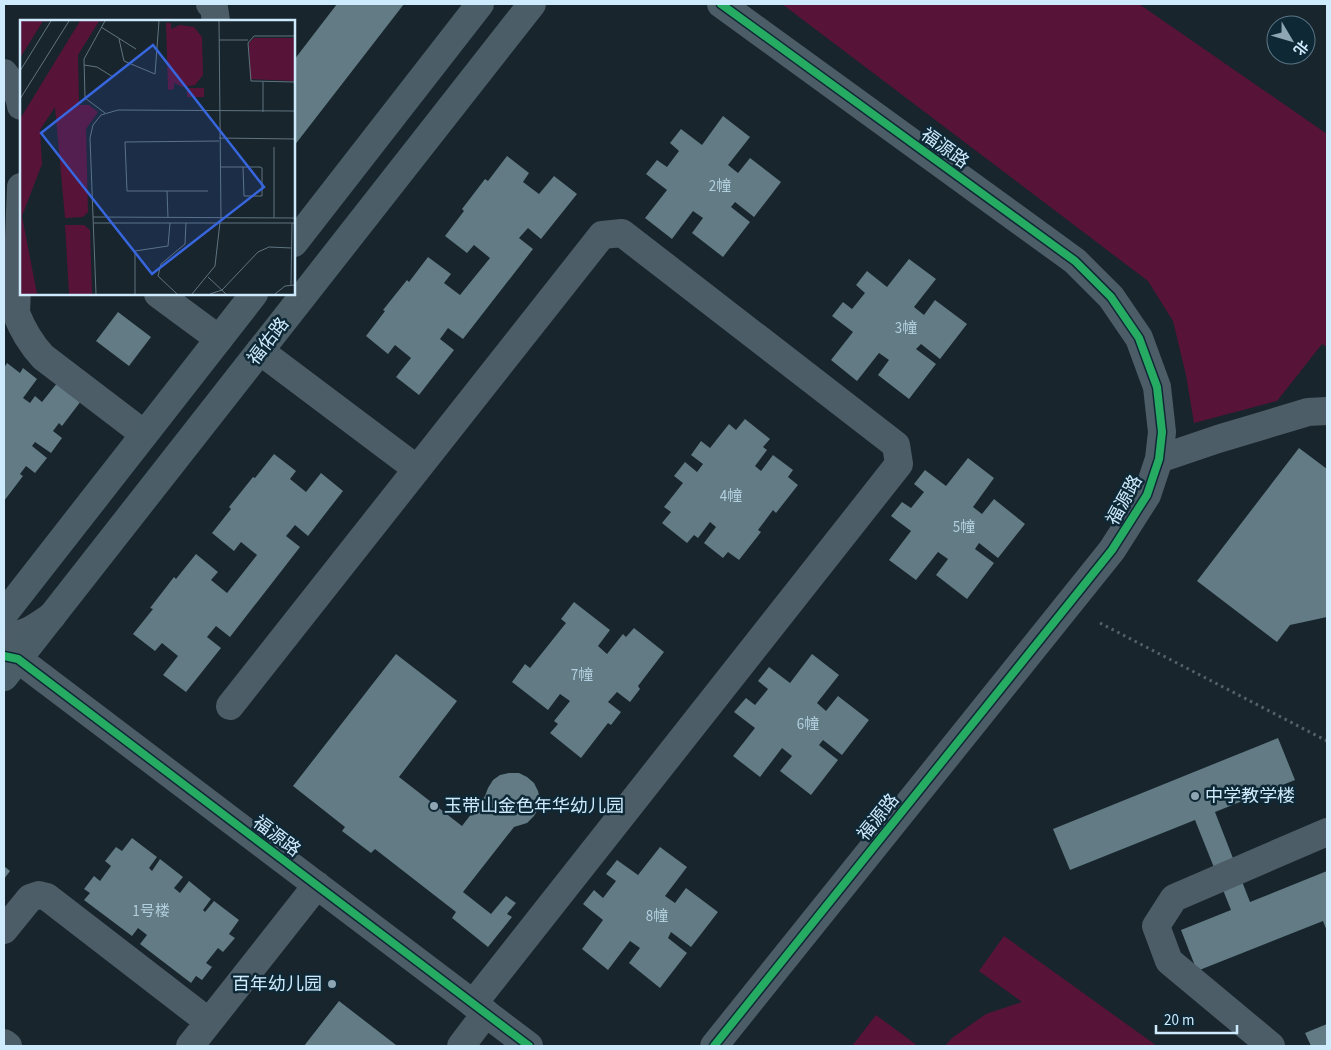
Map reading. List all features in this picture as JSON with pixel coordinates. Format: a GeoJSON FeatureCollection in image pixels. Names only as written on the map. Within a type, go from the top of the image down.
{"type":"FeatureCollection","features":[{"type":"Feature","properties":{"kind":"main road"},"geometry":{"type":"LineString","coordinates":[[295,242],[480,4]]}},
{"type":"Feature","properties":{"kind":"main road","name":"福佑路"},"geometry":{"type":"LineString","coordinates":[[9,664],[52,616],[532,4]]}},
{"type":"Feature","properties":{"kind":"main road"},"geometry":{"type":"LineString","coordinates":[[4,614],[253,295]]}},
{"type":"Feature","properties":{"kind":"street"},"geometry":{"type":"LineString","coordinates":[[210,4],[214,8],[216,20]]}},
{"type":"Feature","properties":{"kind":"street","name":"福源路"},"geometry":{"type":"LineString","coordinates":[[714,1046],[1112,550],[1147,496],[1159,459],[1162,432],[1157,388],[1139,338],[1111,297],[1075,261],[720,4]]}},
{"type":"Feature","properties":{"kind":"street"},"geometry":{"type":"LineString","coordinates":[[4,73],[11,80],[20,99]]}},
{"type":"Feature","properties":{"kind":"street"},"geometry":{"type":"LineString","coordinates":[[20,212],[16,313],[23,331],[43,357],[144,434]]}},
{"type":"Feature","properties":{"kind":"street"},"geometry":{"type":"LineString","coordinates":[[230,706],[602,235],[622,233],[896,445],[899,464],[480,1009],[461,1046]]}},
{"type":"Feature","properties":{"kind":"street"},"geometry":{"type":"LineString","coordinates":[[159,295],[219,339]]}},
{"type":"Feature","properties":{"kind":"street"},"geometry":{"type":"LineString","coordinates":[[260,350],[417,469]]}},
{"type":"Feature","properties":{"kind":"street"},"geometry":{"type":"LineString","coordinates":[[1159,459],[1308,412],[1327,411]]}},
{"type":"Feature","properties":{"kind":"street"},"geometry":{"type":"LineString","coordinates":[[4,636],[18,636],[52,616]]}},
{"type":"Feature","properties":{"kind":"street"},"geometry":{"type":"LineString","coordinates":[[52,616],[45,642],[44,656],[48,670],[58,689]]}},
{"type":"Feature","properties":{"kind":"street","name":"福源路"},"geometry":{"type":"LineString","coordinates":[[9,664],[58,689],[529,1046]]}},
{"type":"Feature","properties":{"kind":"street"},"geometry":{"type":"LineString","coordinates":[[1270,1046],[1169,961],[1156,926],[1174,898],[1327,832]]}},
{"type":"Feature","properties":{"kind":"street"},"geometry":{"type":"LineString","coordinates":[[190,1046],[317,885]]}},
{"type":"Feature","properties":{"kind":"street"},"geometry":{"type":"LineString","coordinates":[[4,930],[30,898],[39,895],[47,897],[209,1022]]}},
{"type":"Feature","properties":{"kind":"street"},"geometry":{"type":"LineString","coordinates":[[4,1043],[8,1046]]}},
{"type":"Feature","properties":{"kind":"path"},"geometry":{"type":"LineString","coordinates":[[1100,623],[1327,741]]}},
{"type":"Feature","properties":{"kind":"shaded area"},"geometry":{"type":"Polygon","coordinates":[[[782,4],[1139,4],[1327,134],[1327,347],[1322,344],[1277,401],[1194,423],[1186,375],[1173,321],[1148,281],[782,4]]]}},
{"type":"Feature","properties":{"kind":"shaded area"},"geometry":{"type":"Polygon","coordinates":[[[1004,936],[1157,1046],[945,1046],[952,1038],[986,1014],[1022,1002],[979,971],[1004,936]]]}},
{"type":"Feature","properties":{"kind":"shaded area"},"geometry":{"type":"Polygon","coordinates":[[[876,1015],[918,1046],[852,1046],[876,1015]]]}},
{"type":"Feature","properties":{"kind":"building"},"geometry":{"type":"Polygon","coordinates":[[[337,4],[404,4],[295,145],[295,59],[337,4]]]}},
{"type":"Feature","properties":{"kind":"building"},"geometry":{"type":"Polygon","coordinates":[[[723,116],[750,137],[728,165],[738,173],[750,158],[781,182],[754,217],[735,202],[731,207],[750,222],[723,257],[692,233],[703,218],[693,211],[672,239],[645,218],[667,190],[646,174],[657,160],[667,167],[679,151],[670,143],[681,129],[702,145],[723,116]]]}},
{"type":"Feature","properties":{"kind":"building"},"geometry":{"type":"Polygon","coordinates":[[[507,156],[529,173],[523,182],[539,194],[554,176],[577,194],[541,239],[528,228],[519,238],[533,249],[463,339],[448,328],[440,339],[454,350],[419,395],[396,377],[411,358],[395,345],[388,354],[366,336],[385,311],[383,310],[407,280],[409,282],[428,257],[451,274],[444,283],[460,295],[490,258],[474,245],[467,253],[445,236],[464,211],[462,209],[485,179],[488,181],[507,156]]]}},
{"type":"Feature","properties":{"kind":"building"},"geometry":{"type":"Polygon","coordinates":[[[909,259],[936,279],[914,307],[924,315],[935,300],[967,324],[940,359],[921,344],[916,349],[936,364],[909,399],[878,375],[889,360],[879,353],[857,381],[831,360],[853,332],[832,316],[843,302],[852,309],[865,293],[856,285],[867,271],[887,287],[909,259]]]}},
{"type":"Feature","properties":{"kind":"building"},"geometry":{"type":"Polygon","coordinates":[[[118,312],[151,337],[129,366],[96,341],[118,312]]]}},
{"type":"Feature","properties":{"kind":"building"},"geometry":{"type":"Polygon","coordinates":[[[7,363],[20,373],[23,368],[37,379],[23,398],[30,403],[35,396],[42,402],[58,382],[81,401],[62,426],[59,423],[53,431],[62,438],[51,453],[35,442],[32,446],[47,458],[35,473],[26,466],[20,474],[23,476],[4,501],[4,368],[7,363]]]}},
{"type":"Feature","properties":{"kind":"building"},"geometry":{"type":"Polygon","coordinates":[[[745,419],[770,439],[763,447],[767,450],[755,466],[761,471],[773,455],[793,470],[788,477],[798,485],[776,513],[773,510],[758,530],[761,532],[739,560],[728,552],[723,558],[704,543],[716,527],[710,522],[698,538],[694,535],[687,543],[662,523],[671,512],[664,507],[683,483],[674,476],[685,462],[697,472],[703,464],[691,455],[701,441],[710,448],[729,424],[736,430],[745,419]]]}},
{"type":"Feature","properties":{"kind":"building"},"geometry":{"type":"Polygon","coordinates":[[[1299,448],[1327,469],[1327,617],[1290,625],[1277,642],[1197,581],[1299,448]]]}},
{"type":"Feature","properties":{"kind":"building"},"geometry":{"type":"Polygon","coordinates":[[[274,454],[296,471],[290,479],[306,492],[321,473],[343,491],[308,536],[295,525],[286,536],[300,547],[230,637],[216,626],[207,637],[221,648],[186,692],[163,675],[178,656],[162,643],[155,651],[133,634],[153,609],[150,608],[174,577],[176,579],[196,554],[218,572],[211,580],[227,593],[257,555],[241,542],[234,551],[212,533],[231,509],[229,507],[274,454]]]}},
{"type":"Feature","properties":{"kind":"building"},"geometry":{"type":"Polygon","coordinates":[[[968,458],[994,478],[973,507],[982,514],[994,499],[1025,524],[998,558],[979,543],[975,549],[994,563],[967,599],[936,575],[948,559],[938,552],[916,580],[889,560],[911,531],[891,516],[902,502],[911,508],[924,492],[914,484],[925,470],[946,486],[968,458]]]}},
{"type":"Feature","properties":{"kind":"building"},"geometry":{"type":"Polygon","coordinates":[[[574,602],[610,630],[598,646],[607,654],[623,634],[626,637],[634,628],[664,652],[638,686],[640,689],[630,702],[617,692],[608,702],[621,712],[611,725],[608,723],[581,758],[550,733],[558,724],[554,721],[570,701],[560,694],[548,710],[512,682],[525,664],[530,668],[566,623],[561,619],[574,602]]]}},
{"type":"Feature","properties":{"kind":"building"},"geometry":{"type":"Polygon","coordinates":[[[396,654],[457,701],[399,777],[462,826],[485,796],[493,780],[500,775],[519,773],[534,783],[538,791],[540,799],[534,816],[527,823],[514,827],[463,892],[491,914],[506,896],[516,903],[507,914],[512,917],[488,947],[452,918],[456,912],[375,849],[371,853],[342,831],[345,827],[293,786],[396,654]]]}},
{"type":"Feature","properties":{"kind":"building"},"geometry":{"type":"Polygon","coordinates":[[[812,654],[839,675],[817,703],[826,711],[838,696],[869,720],[842,755],[823,740],[819,745],[838,760],[811,795],[780,771],[792,756],[782,748],[760,777],[733,756],[755,728],[734,712],[746,698],[755,705],[768,689],[758,681],[769,667],[790,683],[812,654]]]}},
{"type":"Feature","properties":{"kind":"building"},"geometry":{"type":"Polygon","coordinates":[[[1278,738],[1295,780],[1215,812],[1250,902],[1327,871],[1327,931],[1323,921],[1197,971],[1181,930],[1231,910],[1195,820],[1070,870],[1053,829],[1278,738]]]}},
{"type":"Feature","properties":{"kind":"building"},"geometry":{"type":"Polygon","coordinates":[[[132,838],[157,857],[149,868],[152,871],[160,859],[183,877],[174,888],[180,893],[189,881],[211,899],[203,910],[205,912],[214,901],[239,920],[229,934],[235,938],[223,952],[218,948],[206,963],[212,967],[202,980],[196,976],[191,983],[140,944],[147,935],[138,928],[132,936],[84,900],[90,893],[84,889],[94,876],[100,881],[111,866],[105,861],[116,847],[122,851],[132,838]]]}},
{"type":"Feature","properties":{"kind":"building"},"geometry":{"type":"Polygon","coordinates":[[[660,847],[687,867],[665,896],[675,903],[686,888],[718,912],[691,947],[671,932],[668,938],[687,953],[660,988],[629,963],[640,948],[630,941],[608,970],[582,949],[603,920],[583,904],[594,890],[603,898],[616,881],[606,874],[617,860],[638,875],[660,847]]]}},
{"type":"Feature","properties":{"kind":"building"},"geometry":{"type":"Polygon","coordinates":[[[4,866],[10,871],[4,879],[4,866]]]}},
{"type":"Feature","properties":{"kind":"building"},"geometry":{"type":"Polygon","coordinates":[[[339,1001],[396,1045],[304,1046],[339,1001]]]}},
{"type":"Feature","properties":{"kind":"building"},"geometry":{"type":"Polygon","coordinates":[[[1327,1024],[1327,1046],[1311,1046],[1305,1033],[1327,1024]]]}},
{"type":"Feature","properties":{"kind":"cycle path"},"geometry":{"type":"LineString","coordinates":[[714,1046],[1112,550],[1147,495],[1159,459],[1162,432],[1157,387],[1139,338],[1111,297],[1075,261],[721,4]]}},
{"type":"Feature","properties":{"kind":"cycle path"},"geometry":{"type":"LineString","coordinates":[[4,656],[18,659],[529,1046]]}},
{"type":"Feature","properties":{"kind":"place","name":"中学教学楼"},"geometry":{"type":"Point","coordinates":[1195,796]}},
{"type":"Feature","properties":{"kind":"place","name":"玉带山金色年华幼儿园"},"geometry":{"type":"Point","coordinates":[434,806]}},
{"type":"Feature","properties":{"kind":"place","name":"百年幼儿园"},"geometry":{"type":"Point","coordinates":[332,984]}}]}
